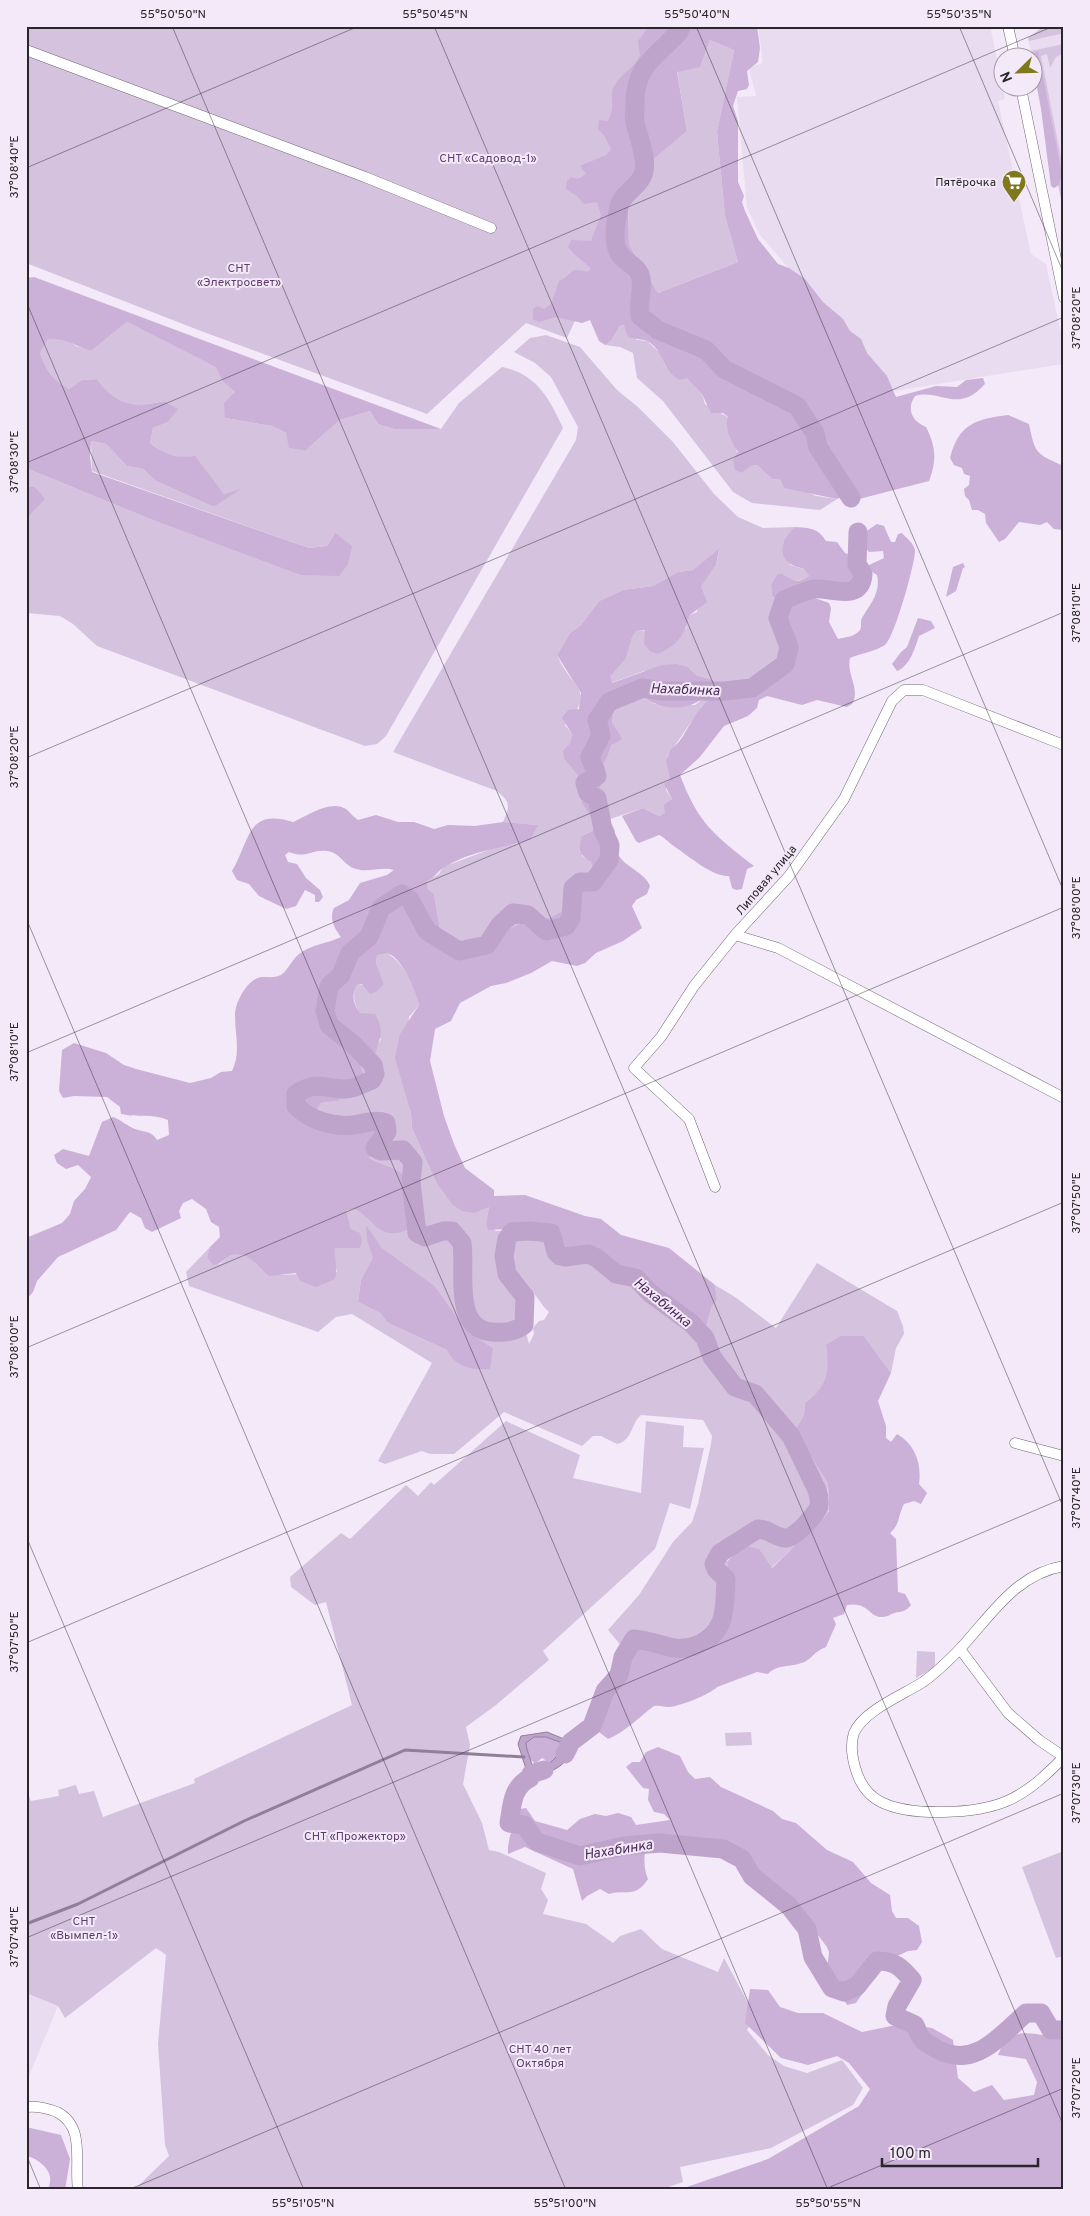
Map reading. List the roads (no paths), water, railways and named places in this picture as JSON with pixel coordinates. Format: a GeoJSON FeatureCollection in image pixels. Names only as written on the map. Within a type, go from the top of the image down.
{"type":"FeatureCollection","features":[{"type":"Feature","properties":{"kind":"street"},"geometry":{"type":"LineString","coordinates":[[1008,26],[1013,48]]}},
{"type":"Feature","properties":{"kind":"street"},"geometry":{"type":"LineString","coordinates":[[26,50],[365,177],[492,228]]}},
{"type":"Feature","properties":{"kind":"street"},"geometry":{"type":"LineString","coordinates":[[1022,98],[1064,298]]}},
{"type":"Feature","properties":{"kind":"street","name":"Липовая улица"},"geometry":{"type":"LineString","coordinates":[[715,1187],[689,1119],[634,1068],[661,1037],[694,986],[735,935],[789,876],[844,799],[892,701],[904,690],[923,690],[1064,745]]}},
{"type":"Feature","properties":{"kind":"street"},"geometry":{"type":"LineString","coordinates":[[735,935],[778,948],[1064,1098]]}},
{"type":"Feature","properties":{"kind":"street"},"geometry":{"type":"LineString","coordinates":[[1015,1443],[1064,1456]]}},
{"type":"Feature","properties":{"kind":"street"},"geometry":{"type":"LineString","coordinates":[[960,1649],[1008,1713],[1039,1740],[1064,1757],[1030,1788],[1008,1801],[967,1811],[901,1809],[881,1802],[868,1792],[858,1778],[852,1756],[854,1733],[863,1720],[938,1671],[960,1649],[1005,1596],[1036,1575],[1064,1566]]}},
{"type":"Feature","properties":{"kind":"street"},"geometry":{"type":"LineString","coordinates":[[26,2107],[34,2106],[53,2110],[68,2118],[76,2134],[78,2190]]}},
{"type":"Feature","properties":{"kind":"waterway","name":"Нахабинка"},"geometry":{"type":"LineString","coordinates":[[681,26],[679,32],[648,63],[639,79],[636,90],[635,122],[645,165],[642,177],[621,202],[616,225],[615,239],[618,251],[640,274],[640,316],[658,330],[706,350],[724,369],[797,406],[815,433],[818,447],[851,498]]}},
{"type":"Feature","properties":{"kind":"waterway","name":"Нахабинка"},"geometry":{"type":"LineString","coordinates":[[565,1754],[571,1742],[592,1726],[605,1691],[619,1675],[623,1657],[634,1639],[677,1648],[693,1647],[707,1640],[717,1629],[724,1612],[726,1579],[716,1569],[714,1564],[720,1553],[758,1529],[785,1538],[794,1535],[817,1510],[819,1506],[817,1490],[791,1436],[755,1394],[735,1387],[712,1357],[705,1338],[691,1323],[650,1293],[636,1278],[616,1274],[597,1258],[588,1254],[560,1256],[556,1252],[551,1233],[512,1232],[507,1239],[504,1256],[507,1274],[525,1297],[524,1325],[513,1331],[505,1332],[492,1332],[479,1328],[471,1321],[466,1310],[462,1243],[452,1231],[443,1231],[425,1237],[417,1233],[411,1182],[413,1162],[403,1150],[381,1151],[375,1148],[387,1132],[386,1123],[374,1121],[354,1125],[338,1125],[323,1122],[308,1116],[296,1106],[296,1094],[315,1086],[349,1089],[372,1080],[375,1074],[373,1065],[353,1044],[329,1025],[325,1011],[329,986],[341,975],[350,953],[369,937],[381,908],[402,894],[410,900],[427,931],[459,951],[487,945],[500,925],[513,913],[528,915],[546,931],[566,926],[571,918],[573,888],[580,882],[593,882],[609,860],[610,845],[603,830],[597,798],[588,793],[585,783],[597,776],[590,757],[601,735],[597,720],[609,702],[642,688],[662,691],[724,691],[752,688],[785,664],[789,647],[778,618],[784,600],[814,589],[851,591],[861,583],[863,574],[857,564],[858,532]]}},
{"type":"Feature","properties":{"kind":"waterway"},"geometry":{"type":"LineString","coordinates":[[26,1924],[78,1904],[244,1821],[405,1750],[524,1757]]}},
{"type":"Feature","properties":{"kind":"waterway","name":"Нахабинка"},"geometry":{"type":"LineString","coordinates":[[544,1770],[531,1774],[530,1778],[516,1791],[509,1823],[524,1825],[537,1842],[580,1856],[624,1846],[660,1843],[723,1849],[742,1859],[752,1876],[789,1906],[807,1929],[813,1957],[832,1988],[844,1992],[857,1986],[877,1961],[893,1964],[904,1972],[912,1980],[897,2006],[895,2016],[915,2025],[923,2040],[937,2049],[950,2054],[963,2055],[975,2053],[996,2040],[1026,2013],[1041,2013],[1051,2030],[1064,2030]]}},
{"type":"Feature","properties":{"kind":"place","name":"Пятёрочка"},"geometry":{"type":"Point","coordinates":[1014,203]}},
{"type":"Feature","properties":{"kind":"park label","name":"СНТ «Садовод-1»"},"geometry":{"type":"Point","coordinates":[488,158]}},
{"type":"Feature","properties":{"kind":"park label","name":"СНТ «Электросвет»"},"geometry":{"type":"Point","coordinates":[239,275]}},
{"type":"Feature","properties":{"kind":"park label","name":"СНТ «Прожектор»"},"geometry":{"type":"Point","coordinates":[355,1836]}},
{"type":"Feature","properties":{"kind":"park label","name":"СНТ «Вымпел-1»"},"geometry":{"type":"Point","coordinates":[84,1928]}},
{"type":"Feature","properties":{"kind":"park label","name":"СНТ 40 лет Октября"},"geometry":{"type":"Point","coordinates":[540,2056]}}]}
